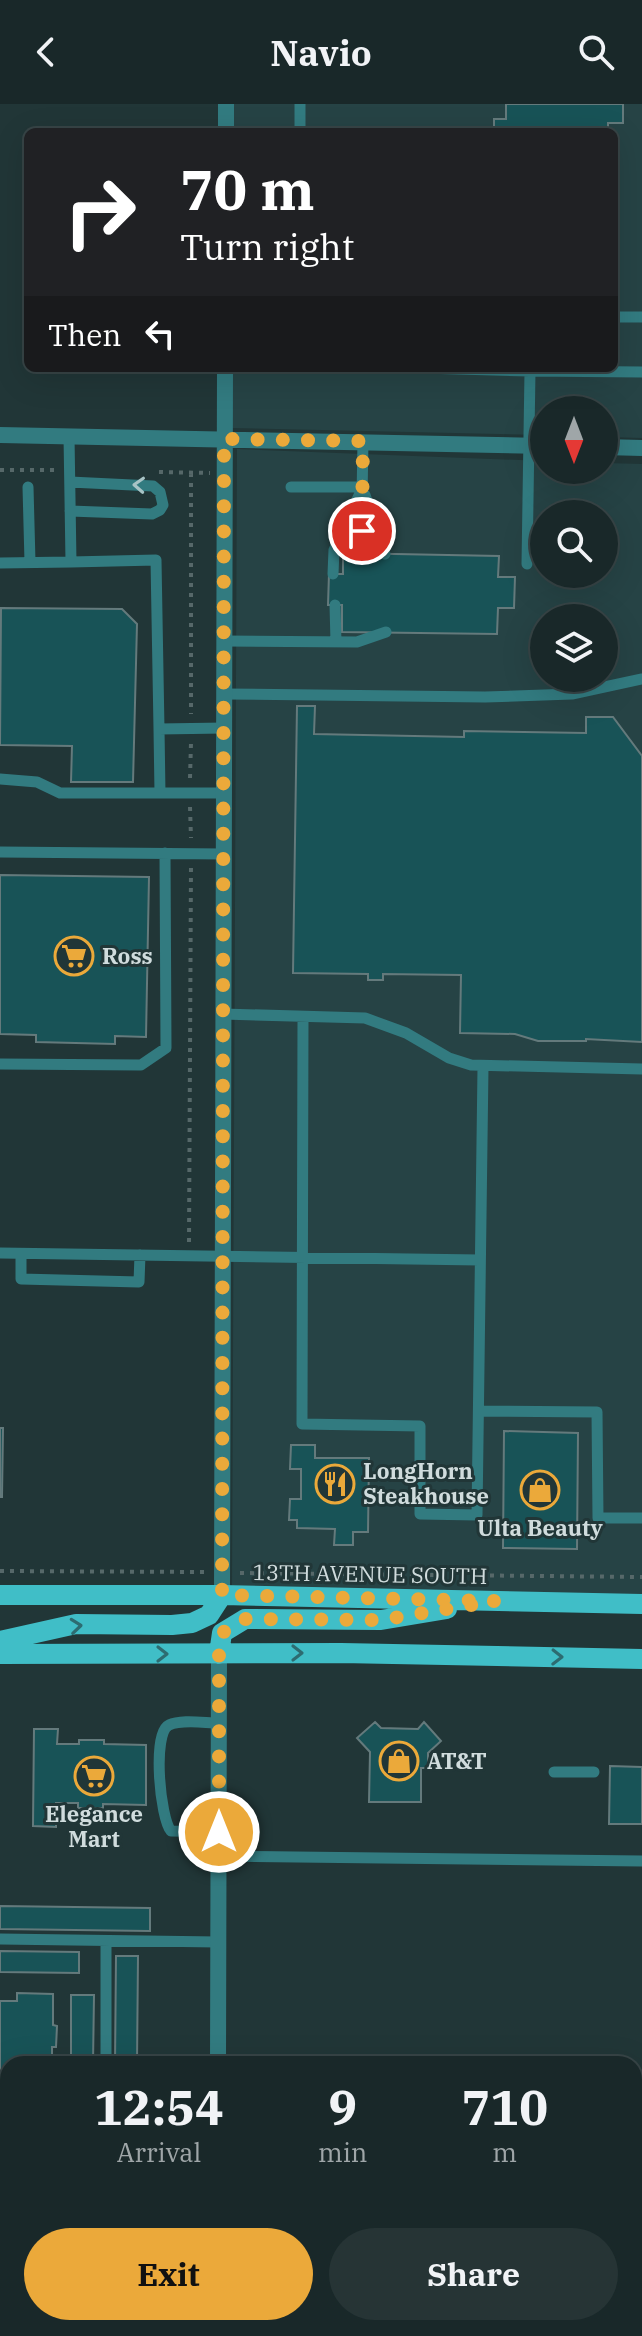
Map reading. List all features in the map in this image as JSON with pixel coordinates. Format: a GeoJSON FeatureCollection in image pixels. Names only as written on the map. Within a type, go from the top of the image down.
{"type":"FeatureCollection","features":[{"type":"Feature","properties":{"kind":"main road","name":"13TH AVENUE SOUTH"},"geometry":{"type":"LineString","coordinates":[[0,1595],[222,1595],[642,1604]]}},
{"type":"Feature","properties":{"kind":"main road"},"geometry":{"type":"LineString","coordinates":[[0,1641],[76,1624],[192,1623],[209,1615],[222,1595]]}},
{"type":"Feature","properties":{"kind":"main road"},"geometry":{"type":"LineString","coordinates":[[219,1654],[222,1633],[245,1619],[381,1620],[495,1601]]}},
{"type":"Feature","properties":{"kind":"main road"},"geometry":{"type":"LineString","coordinates":[[0,1654],[341,1653],[642,1659]]}},
{"type":"Feature","properties":{"kind":"street"},"geometry":{"type":"LineString","coordinates":[[226,104],[226,128]]}},
{"type":"Feature","properties":{"kind":"street"},"geometry":{"type":"LineString","coordinates":[[222,1595],[225,372]]}},
{"type":"Feature","properties":{"kind":"street"},"geometry":{"type":"LineString","coordinates":[[0,435],[530,446]]}},
{"type":"Feature","properties":{"kind":"street"},"geometry":{"type":"LineString","coordinates":[[618,447],[642,448]]}},
{"type":"Feature","properties":{"kind":"street"},"geometry":{"type":"LineString","coordinates":[[218,2056],[219,1654]]}},
{"type":"Feature","properties":{"kind":"lane"},"geometry":{"type":"LineString","coordinates":[[300,104],[300,128]]}},
{"type":"Feature","properties":{"kind":"lane"},"geometry":{"type":"LineString","coordinates":[[618,317],[642,317]]}},
{"type":"Feature","properties":{"kind":"lane"},"geometry":{"type":"LineString","coordinates":[[618,371],[642,372]]}},
{"type":"Feature","properties":{"kind":"lane"},"geometry":{"type":"LineString","coordinates":[[530,372],[532,396]]}},
{"type":"Feature","properties":{"kind":"lane"},"geometry":{"type":"LineString","coordinates":[[69,436],[71,562]]}},
{"type":"Feature","properties":{"kind":"lane"},"geometry":{"type":"LineString","coordinates":[[361,553],[363,441]]}},
{"type":"Feature","properties":{"kind":"lane"},"geometry":{"type":"LineString","coordinates":[[70,482],[153,486],[160,492],[163,505],[152,514],[70,511]]}},
{"type":"Feature","properties":{"kind":"lane"},"geometry":{"type":"LineString","coordinates":[[527,564],[533,484]]}},
{"type":"Feature","properties":{"kind":"lane"},"geometry":{"type":"LineString","coordinates":[[28,487],[30,562]]}},
{"type":"Feature","properties":{"kind":"lane"},"geometry":{"type":"LineString","coordinates":[[291,487],[363,487]]}},
{"type":"Feature","properties":{"kind":"lane"},"geometry":{"type":"LineString","coordinates":[[363,487],[385,554]]}},
{"type":"Feature","properties":{"kind":"lane"},"geometry":{"type":"LineString","coordinates":[[333,574],[334,550],[363,487]]}},
{"type":"Feature","properties":{"kind":"lane"},"geometry":{"type":"LineString","coordinates":[[0,563],[156,560],[160,793]]}},
{"type":"Feature","properties":{"kind":"lane"},"geometry":{"type":"LineString","coordinates":[[335,605],[336,642]]}},
{"type":"Feature","properties":{"kind":"lane"},"geometry":{"type":"LineString","coordinates":[[224,641],[336,642],[386,632]]}},
{"type":"Feature","properties":{"kind":"lane"},"geometry":{"type":"LineString","coordinates":[[224,694],[485,697],[572,694],[642,679]]}},
{"type":"Feature","properties":{"kind":"lane"},"geometry":{"type":"LineString","coordinates":[[159,729],[224,728]]}},
{"type":"Feature","properties":{"kind":"lane"},"geometry":{"type":"LineString","coordinates":[[0,779],[37,782],[60,793],[224,793]]}},
{"type":"Feature","properties":{"kind":"lane"},"geometry":{"type":"LineString","coordinates":[[0,852],[224,854]]}},
{"type":"Feature","properties":{"kind":"lane"},"geometry":{"type":"LineString","coordinates":[[0,1064],[141,1065],[166,1048],[165,853]]}},
{"type":"Feature","properties":{"kind":"lane"},"geometry":{"type":"LineString","coordinates":[[223,1014],[365,1018],[406,1033],[449,1058],[483,1067],[642,1069]]}},
{"type":"Feature","properties":{"kind":"lane"},"geometry":{"type":"LineString","coordinates":[[303,1017],[302,1424],[420,1426],[420,1514],[477,1515],[483,1067]]}},
{"type":"Feature","properties":{"kind":"lane"},"geometry":{"type":"LineString","coordinates":[[0,1253],[480,1260]]}},
{"type":"Feature","properties":{"kind":"lane"},"geometry":{"type":"LineString","coordinates":[[21,1254],[21,1279],[139,1282],[140,1255]]}},
{"type":"Feature","properties":{"kind":"lane"},"geometry":{"type":"LineString","coordinates":[[479,1411],[597,1412],[598,1518],[642,1518]]}},
{"type":"Feature","properties":{"kind":"lane"},"geometry":{"type":"LineString","coordinates":[[219,1723],[171,1723],[163,1730],[159,1744],[162,1810],[166,1826],[171,1831],[219,1832]]}},
{"type":"Feature","properties":{"kind":"lane"},"geometry":{"type":"LineString","coordinates":[[554,1772],[594,1772]]}},
{"type":"Feature","properties":{"kind":"lane"},"geometry":{"type":"LineString","coordinates":[[219,1856],[642,1861]]}},
{"type":"Feature","properties":{"kind":"lane"},"geometry":{"type":"LineString","coordinates":[[0,1939],[218,1942]]}},
{"type":"Feature","properties":{"kind":"lane"},"geometry":{"type":"LineString","coordinates":[[106,1941],[106,2056]]}},
{"type":"Feature","properties":{"kind":"path"},"geometry":{"type":"LineString","coordinates":[[0,1571],[188,1571]]}},
{"type":"Feature","properties":{"kind":"path"},"geometry":{"type":"LineString","coordinates":[[262,1573],[642,1577]]}},
{"type":"Feature","properties":{"kind":"shaded area"},"geometry":{"type":"Polygon","coordinates":[[[233,104],[642,104],[642,438],[618,437],[618,396],[530,396],[530,435],[232,428],[232,372],[618,372],[618,128],[233,128],[233,104]]]}},
{"type":"Feature","properties":{"kind":"shaded area"},"geometry":{"type":"Polygon","coordinates":[[[237,449],[530,460],[530,484],[618,484],[618,463],[642,464],[642,1597],[232,1586],[237,449]]]}},
{"type":"Feature","properties":{"kind":"building"},"geometry":{"type":"Polygon","coordinates":[[[506,104],[623,104],[623,123],[608,123],[608,128],[494,128],[494,119],[506,119],[506,104]]]}},
{"type":"Feature","properties":{"kind":"building"},"geometry":{"type":"Polygon","coordinates":[[[343,553],[499,556],[498,577],[515,577],[514,608],[498,608],[497,634],[342,632],[342,605],[328,605],[329,574],[343,574],[343,553]]]}},
{"type":"Feature","properties":{"kind":"building"},"geometry":{"type":"Polygon","coordinates":[[[1,608],[122,609],[137,624],[133,782],[71,782],[72,746],[0,745],[1,608]]]}},
{"type":"Feature","properties":{"kind":"building"},"geometry":{"type":"Polygon","coordinates":[[[297,706],[315,706],[314,734],[464,737],[464,731],[586,733],[586,717],[613,717],[642,756],[642,1042],[586,1039],[538,1041],[515,1034],[460,1033],[461,975],[383,974],[383,980],[368,980],[368,974],[293,973],[297,706]]]}},
{"type":"Feature","properties":{"kind":"building","name":"Ross"},"geometry":{"type":"Polygon","coordinates":[[[0,875],[149,877],[146,1037],[115,1036],[115,1044],[36,1042],[36,1035],[0,1034],[0,875]]]}},
{"type":"Feature","properties":{"kind":"building"},"geometry":{"type":"Polygon","coordinates":[[[0,1428],[3,1428],[2,1497],[0,1497],[0,1428]]]}},
{"type":"Feature","properties":{"kind":"building","name":"Ulta Beauty"},"geometry":{"type":"Polygon","coordinates":[[[504,1431],[578,1433],[577,1549],[503,1548],[504,1431]]]}},
{"type":"Feature","properties":{"kind":"building","name":"LongHorn Steakhouse"},"geometry":{"type":"Polygon","coordinates":[[[291,1445],[315,1445],[315,1458],[369,1458],[368,1532],[353,1532],[353,1545],[334,1545],[335,1529],[297,1528],[297,1520],[289,1520],[290,1499],[301,1499],[301,1469],[290,1469],[291,1445]]]}},
{"type":"Feature","properties":{"kind":"building","name":"AT&T"},"geometry":{"type":"Polygon","coordinates":[[[375,1722],[381,1728],[418,1729],[424,1722],[441,1741],[428,1753],[428,1768],[421,1768],[421,1802],[369,1802],[370,1752],[357,1738],[375,1722]]]}},
{"type":"Feature","properties":{"kind":"building"},"geometry":{"type":"Polygon","coordinates":[[[34,1729],[58,1729],[57,1744],[104,1740],[104,1744],[146,1745],[146,1805],[103,1804],[103,1808],[78,1808],[78,1803],[56,1803],[56,1827],[33,1826],[34,1729]]]}},
{"type":"Feature","properties":{"kind":"building"},"geometry":{"type":"Polygon","coordinates":[[[610,1766],[642,1767],[642,1824],[609,1824],[610,1766]]]}},
{"type":"Feature","properties":{"kind":"building"},"geometry":{"type":"Polygon","coordinates":[[[0,1906],[150,1908],[150,1931],[0,1929],[0,1906]]]}},
{"type":"Feature","properties":{"kind":"building"},"geometry":{"type":"Polygon","coordinates":[[[0,1951],[79,1952],[79,1973],[0,1972],[0,1951]]]}},
{"type":"Feature","properties":{"kind":"building"},"geometry":{"type":"Polygon","coordinates":[[[116,1956],[138,1956],[137,2056],[115,2056],[116,1956]]]}},
{"type":"Feature","properties":{"kind":"building"},"geometry":{"type":"Polygon","coordinates":[[[17,1993],[53,1994],[53,2025],[57,2026],[56,2047],[52,2047],[52,2056],[0,2056],[0,2001],[17,2001],[17,1993]]]}},
{"type":"Feature","properties":{"kind":"building"},"geometry":{"type":"Polygon","coordinates":[[[71,1995],[94,1995],[93,2056],[71,2056],[71,1995]]]}},
{"type":"Feature","properties":{"kind":"place","name":"Ross"},"geometry":{"type":"Point","coordinates":[74,956]}},
{"type":"Feature","properties":{"kind":"place","name":"LongHorn Steakhouse"},"geometry":{"type":"Point","coordinates":[335,1484]}},
{"type":"Feature","properties":{"kind":"place","name":"Ulta Beauty"},"geometry":{"type":"Point","coordinates":[540,1490]}},
{"type":"Feature","properties":{"kind":"place","name":"AT&T"},"geometry":{"type":"Point","coordinates":[399,1761]}},
{"type":"Feature","properties":{"kind":"place","name":"Elegance Mart"},"geometry":{"type":"Point","coordinates":[94,1776]}},
{"type":"Feature","properties":{"kind":"route"},"geometry":{"type":"LineString","coordinates":[[219,1832],[219,1654],[222,1633],[232,1624],[245,1619],[381,1620],[495,1601],[222,1595],[224,439],[363,441],[362,531]]}}]}
